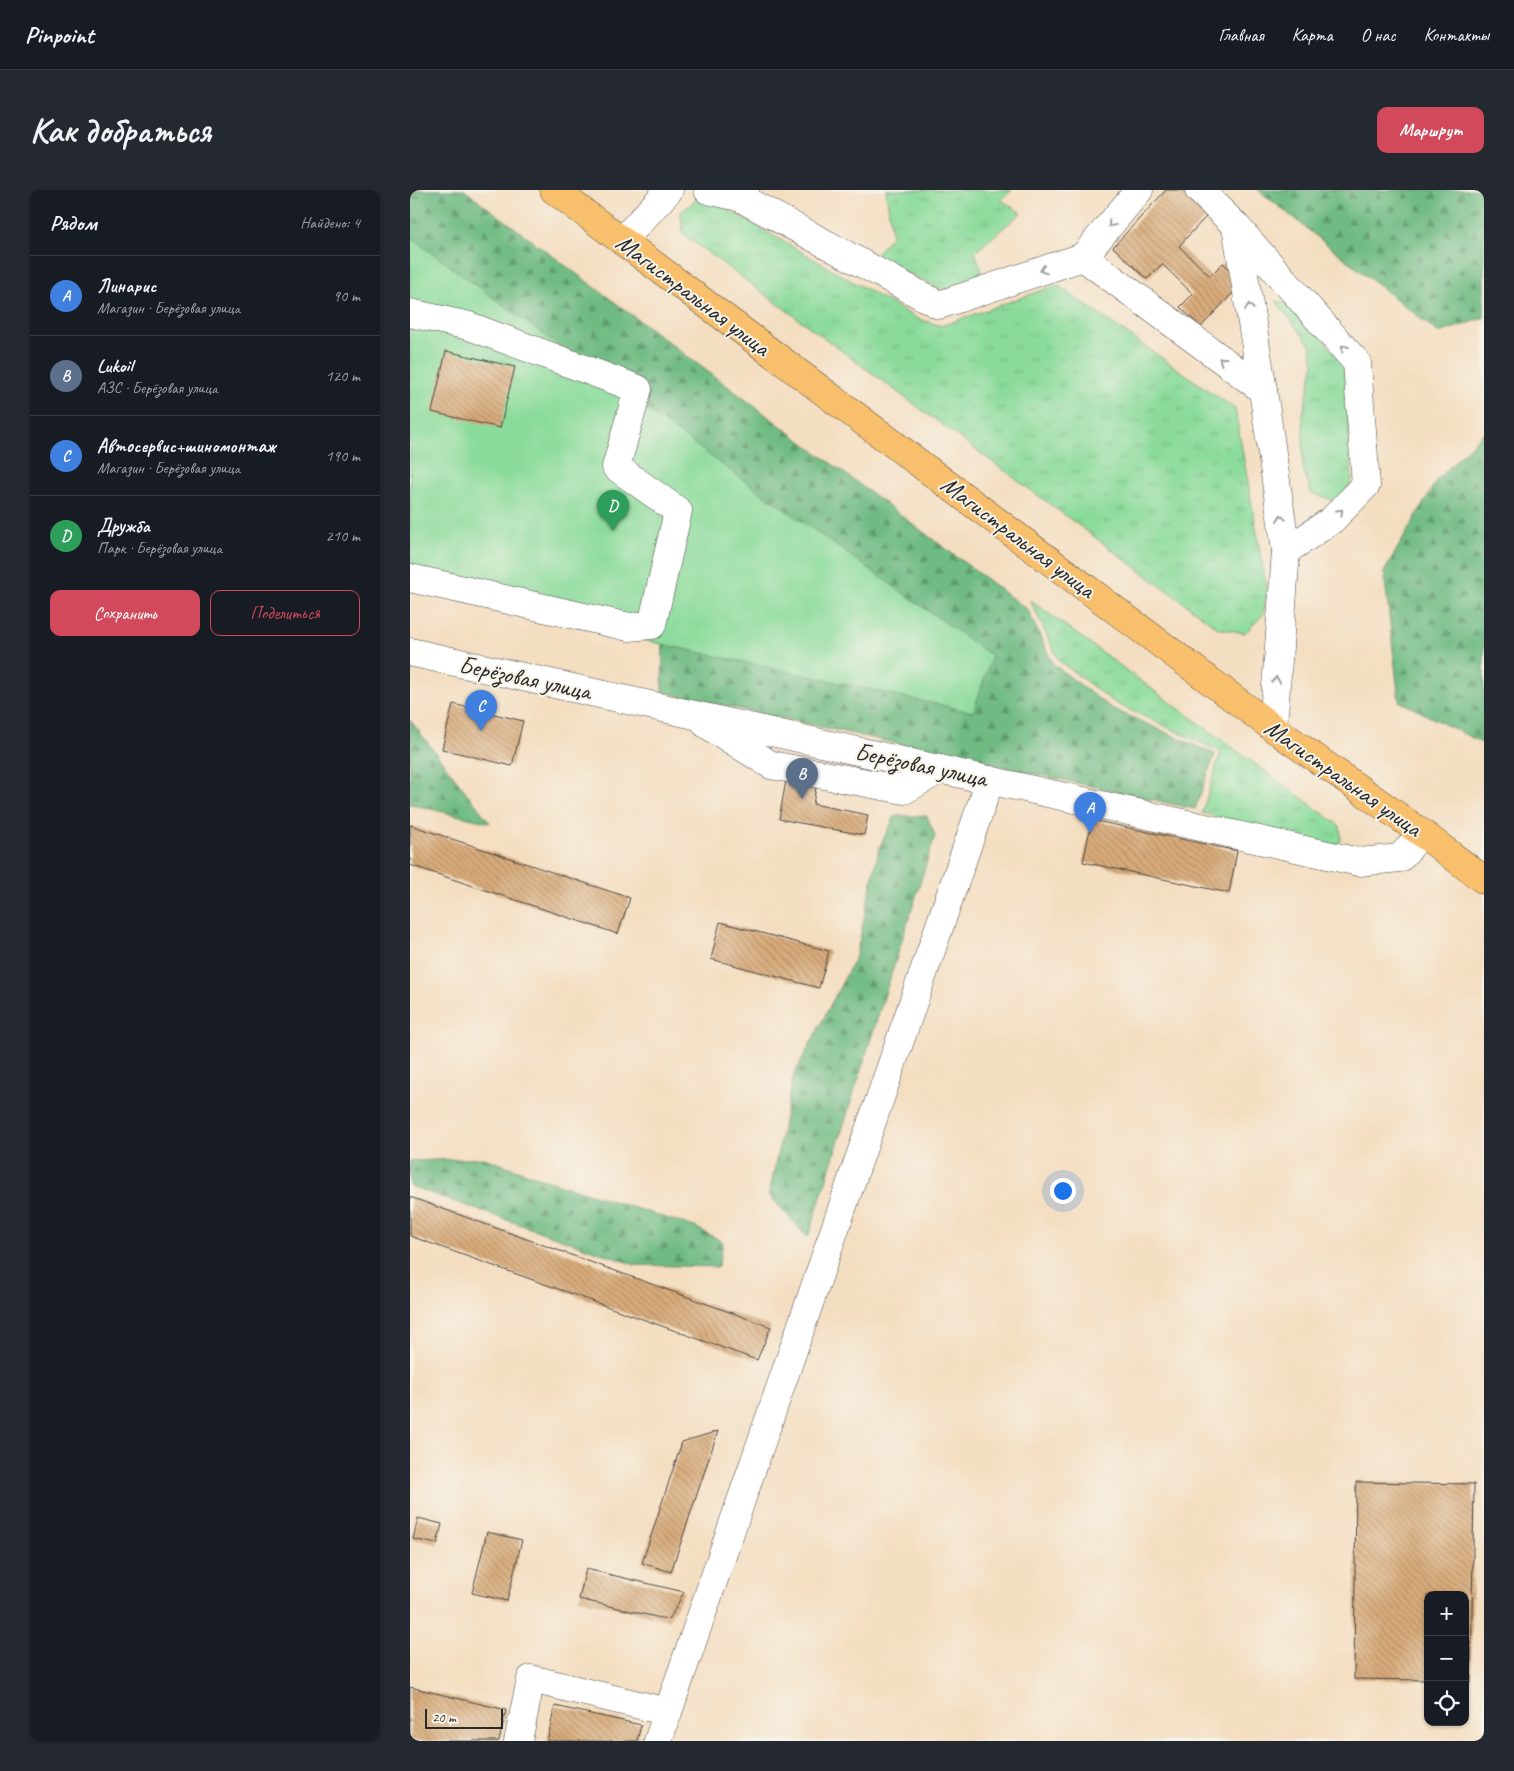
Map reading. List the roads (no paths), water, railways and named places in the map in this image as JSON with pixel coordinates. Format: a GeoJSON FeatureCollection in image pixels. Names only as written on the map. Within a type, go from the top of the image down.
{"type":"FeatureCollection","features":[{"type":"Feature","properties":{"kind":"main road","name":"Магистральная улица"},"geometry":{"type":"LineString","coordinates":[[554,190],[1272,728],[1422,833],[1484,880]]}},
{"type":"Feature","properties":{"kind":"street"},"geometry":{"type":"LineString","coordinates":[[622,241],[669,190]]}},
{"type":"Feature","properties":{"kind":"street"},"geometry":{"type":"LineString","coordinates":[[708,190],[742,193],[939,305],[1082,257],[1139,190]]}},
{"type":"Feature","properties":{"kind":"street"},"geometry":{"type":"LineString","coordinates":[[1199,190],[1236,226],[1357,364],[1366,485],[1332,520],[1286,551]]}},
{"type":"Feature","properties":{"kind":"street"},"geometry":{"type":"LineString","coordinates":[[1236,226],[1263,390],[1286,551],[1272,728]]}},
{"type":"Feature","properties":{"kind":"street"},"geometry":{"type":"LineString","coordinates":[[1082,257],[1263,390]]}},
{"type":"Feature","properties":{"kind":"street"},"geometry":{"type":"LineString","coordinates":[[410,313],[469,326],[638,389],[616,467],[678,510],[652,624],[629,627],[410,578]]}},
{"type":"Feature","properties":{"kind":"street","name":"Берёзовая улица"},"geometry":{"type":"LineString","coordinates":[[410,652],[1359,862],[1400,858],[1422,833]]}},
{"type":"Feature","properties":{"kind":"street"},"geometry":{"type":"LineString","coordinates":[[658,1741],[990,780]]}},
{"type":"Feature","properties":{"kind":"street"},"geometry":{"type":"LineString","coordinates":[[518,1741],[531,1679],[668,1712]]}},
{"type":"Feature","properties":{"kind":"place","name":"Дружба"},"geometry":{"type":"Point","coordinates":[613,531]}},
{"type":"Feature","properties":{"kind":"place","name":"Автосервис+шиномонтаж"},"geometry":{"type":"Point","coordinates":[481,731]}},
{"type":"Feature","properties":{"kind":"place","name":"Lukoil"},"geometry":{"type":"Point","coordinates":[802,799]}},
{"type":"Feature","properties":{"kind":"place","name":"Линарис"},"geometry":{"type":"Point","coordinates":[1090,833]}}]}
